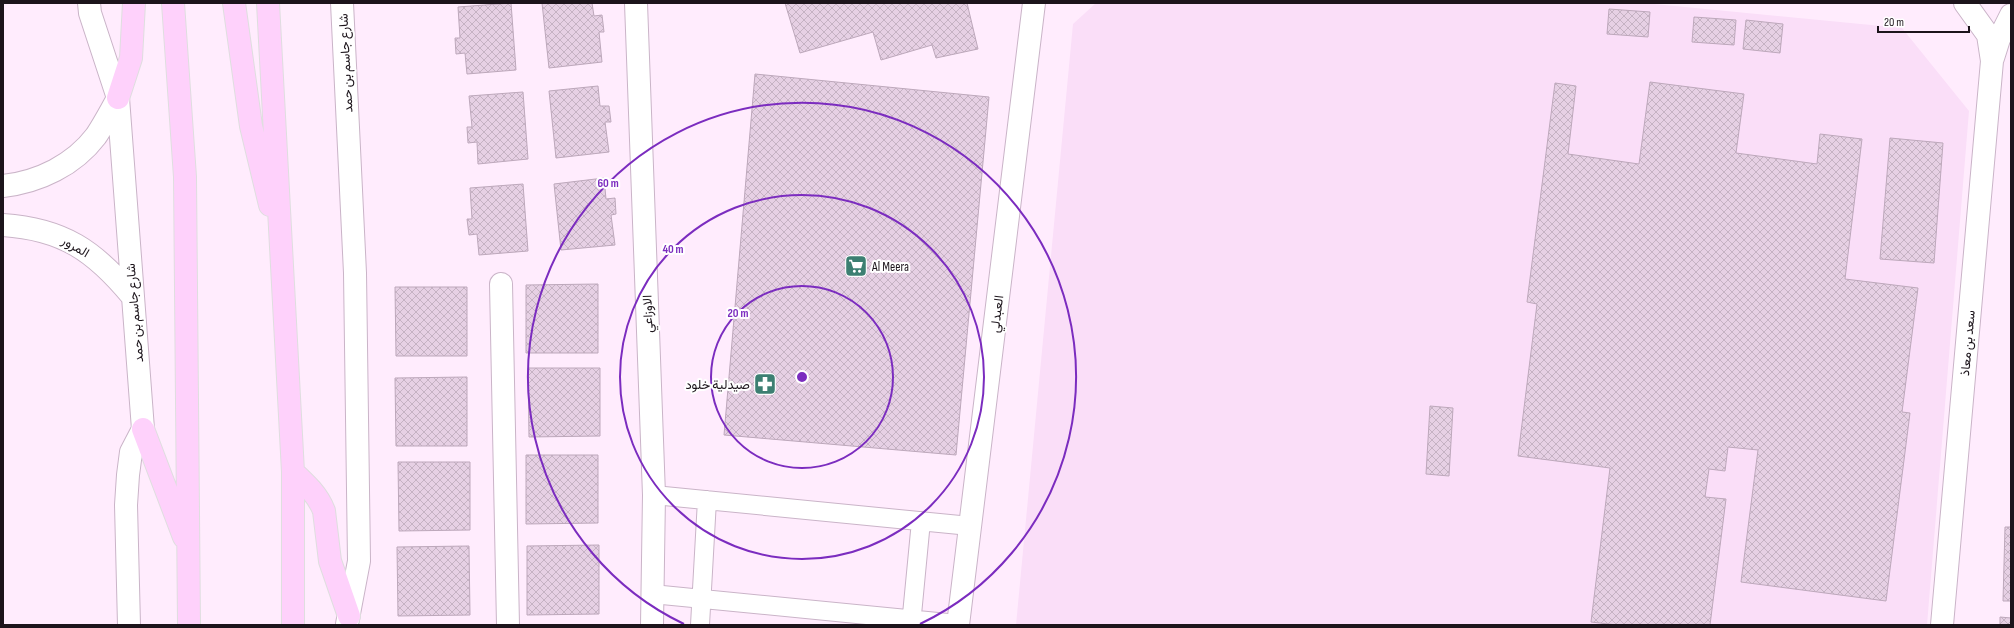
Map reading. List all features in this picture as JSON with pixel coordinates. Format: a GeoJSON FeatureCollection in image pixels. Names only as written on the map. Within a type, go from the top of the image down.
{"type":"FeatureCollection","features":[{"type":"Feature","properties":{"kind":"main road"},"geometry":{"type":"LineString","coordinates":[[118,98],[131,58],[134,3]]}},
{"type":"Feature","properties":{"kind":"main road"},"geometry":{"type":"LineString","coordinates":[[173,3],[185,177],[189,625]]}},
{"type":"Feature","properties":{"kind":"main road"},"geometry":{"type":"LineString","coordinates":[[234,3],[251,126],[282,258]]}},
{"type":"Feature","properties":{"kind":"main road"},"geometry":{"type":"LineString","coordinates":[[268,3],[293,472],[293,625]]}},
{"type":"Feature","properties":{"kind":"main road"},"geometry":{"type":"LineString","coordinates":[[143,429],[189,550]]}},
{"type":"Feature","properties":{"kind":"main road"},"geometry":{"type":"LineString","coordinates":[[293,472],[309,487],[320,502],[324,511],[332,568],[348,621]]}},
{"type":"Feature","properties":{"kind":"street","name":"شارع جاسم بن حمد"},"geometry":{"type":"LineString","coordinates":[[89,3],[90,13],[118,98],[143,429]]}},
{"type":"Feature","properties":{"kind":"street","name":"شارع جاسم بن حمد"},"geometry":{"type":"LineString","coordinates":[[342,3],[355,273],[359,561],[348,621]]}},
{"type":"Feature","properties":{"kind":"street","name":"الاوزاعي"},"geometry":{"type":"LineString","coordinates":[[636,3],[654,496],[652,625]]}},
{"type":"Feature","properties":{"kind":"street","name":"العبدلي"},"geometry":{"type":"LineString","coordinates":[[958,624],[1034,3]]}},
{"type":"Feature","properties":{"kind":"street","name":"سعد بن معاذ"},"geometry":{"type":"LineString","coordinates":[[1965,3],[1988,35],[1992,62]]}},
{"type":"Feature","properties":{"kind":"street","name":"سعد بن معاذ"},"geometry":{"type":"LineString","coordinates":[[1942,625],[1992,62],[1999,39],[2011,15]]}},
{"type":"Feature","properties":{"kind":"street"},"geometry":{"type":"LineString","coordinates":[[3,186],[33,180],[49,173],[75,158],[97,135],[118,98]]}},
{"type":"Feature","properties":{"kind":"street","name":"المرور"},"geometry":{"type":"LineString","coordinates":[[3,225],[45,232],[75,244],[112,272],[132,296]]}},
{"type":"Feature","properties":{"kind":"street"},"geometry":{"type":"LineString","coordinates":[[501,284],[508,625]]}},
{"type":"Feature","properties":{"kind":"street"},"geometry":{"type":"LineString","coordinates":[[129,625],[126,504],[128,475],[132,452],[143,429]]}},
{"type":"Feature","properties":{"kind":"lane"},"geometry":{"type":"LineString","coordinates":[[654,496],[970,526]]}},
{"type":"Feature","properties":{"kind":"lane"},"geometry":{"type":"LineString","coordinates":[[700,625],[706,500]]}},
{"type":"Feature","properties":{"kind":"lane"},"geometry":{"type":"LineString","coordinates":[[911,622],[920,521]]}},
{"type":"Feature","properties":{"kind":"lane"},"geometry":{"type":"LineString","coordinates":[[652,594],[702,598],[911,622],[958,624]]}},
{"type":"Feature","properties":{"kind":"shaded area"},"geometry":{"type":"Polygon","coordinates":[[[1096,3],[1644,3],[1902,28],[1969,111],[1927,625],[1016,625],[1073,24],[1096,3]]]}},
{"type":"Feature","properties":{"kind":"building"},"geometry":{"type":"Polygon","coordinates":[[[511,3],[516,70],[467,74],[465,53],[456,54],[455,38],[460,38],[458,7],[511,3]]]}},
{"type":"Feature","properties":{"kind":"building"},"geometry":{"type":"Polygon","coordinates":[[[542,3],[592,3],[594,16],[602,15],[604,32],[599,32],[602,62],[549,68],[542,3]]]}},
{"type":"Feature","properties":{"kind":"building"},"geometry":{"type":"Polygon","coordinates":[[[785,3],[967,3],[978,49],[936,58],[932,45],[881,60],[873,32],[800,53],[785,3]]]}},
{"type":"Feature","properties":{"kind":"building"},"geometry":{"type":"Polygon","coordinates":[[[1609,9],[1650,12],[1648,37],[1607,34],[1609,9]]]}},
{"type":"Feature","properties":{"kind":"building"},"geometry":{"type":"Polygon","coordinates":[[[1694,17],[1736,20],[1734,45],[1692,42],[1694,17]]]}},
{"type":"Feature","properties":{"kind":"building"},"geometry":{"type":"Polygon","coordinates":[[[1746,20],[1783,24],[1780,53],[1743,49],[1746,20]]]}},
{"type":"Feature","properties":{"kind":"building","name":"Al Meera"},"geometry":{"type":"Polygon","coordinates":[[[755,74],[989,97],[956,455],[724,435],[755,74]]]}},
{"type":"Feature","properties":{"kind":"building"},"geometry":{"type":"Polygon","coordinates":[[[1650,82],[1744,94],[1736,153],[1817,164],[1820,134],[1862,139],[1845,279],[1918,288],[1902,412],[1910,413],[1886,601],[1741,582],[1758,450],[1728,447],[1725,471],[1709,469],[1705,497],[1726,499],[1710,625],[1617,625],[1591,622],[1610,468],[1518,456],[1537,304],[1527,302],[1555,83],[1576,86],[1568,154],[1639,164],[1650,82]]]}},
{"type":"Feature","properties":{"kind":"building"},"geometry":{"type":"Polygon","coordinates":[[[598,86],[600,106],[609,106],[611,122],[605,122],[609,152],[556,158],[549,91],[598,86]]]}},
{"type":"Feature","properties":{"kind":"building"},"geometry":{"type":"Polygon","coordinates":[[[523,92],[528,159],[478,164],[477,142],[468,143],[467,127],[472,127],[469,96],[523,92]]]}},
{"type":"Feature","properties":{"kind":"building"},"geometry":{"type":"Polygon","coordinates":[[[1890,138],[1943,143],[1934,263],[1880,259],[1890,138]]]}},
{"type":"Feature","properties":{"kind":"building"},"geometry":{"type":"Polygon","coordinates":[[[604,178],[606,199],[615,198],[616,214],[611,215],[615,245],[561,250],[554,184],[604,178]]]}},
{"type":"Feature","properties":{"kind":"building"},"geometry":{"type":"Polygon","coordinates":[[[523,184],[528,251],[479,255],[477,234],[469,235],[467,219],[472,219],[470,188],[523,184]]]}},
{"type":"Feature","properties":{"kind":"building"},"geometry":{"type":"Polygon","coordinates":[[[598,284],[598,353],[526,353],[526,285],[598,284]]]}},
{"type":"Feature","properties":{"kind":"building"},"geometry":{"type":"Polygon","coordinates":[[[395,287],[467,287],[467,356],[396,356],[395,287]]]}},
{"type":"Feature","properties":{"kind":"building"},"geometry":{"type":"Polygon","coordinates":[[[528,368],[600,368],[600,436],[529,437],[528,368]]]}},
{"type":"Feature","properties":{"kind":"building"},"geometry":{"type":"Polygon","coordinates":[[[467,377],[467,446],[396,446],[395,378],[467,377]]]}},
{"type":"Feature","properties":{"kind":"building"},"geometry":{"type":"Polygon","coordinates":[[[1430,406],[1453,408],[1449,476],[1426,474],[1430,406]]]}},
{"type":"Feature","properties":{"kind":"building"},"geometry":{"type":"Polygon","coordinates":[[[526,455],[598,455],[598,523],[526,524],[526,455]]]}},
{"type":"Feature","properties":{"kind":"building"},"geometry":{"type":"Polygon","coordinates":[[[398,462],[470,462],[470,530],[399,531],[398,462]]]}},
{"type":"Feature","properties":{"kind":"building"},"geometry":{"type":"Polygon","coordinates":[[[2005,527],[2011,527],[2011,601],[2003,601],[2005,527]]]}},
{"type":"Feature","properties":{"kind":"building"},"geometry":{"type":"Polygon","coordinates":[[[599,545],[599,614],[527,615],[527,546],[599,545]]]}},
{"type":"Feature","properties":{"kind":"building"},"geometry":{"type":"Polygon","coordinates":[[[469,546],[470,615],[398,616],[397,547],[469,546]]]}},
{"type":"Feature","properties":{"kind":"building"},"geometry":{"type":"Polygon","coordinates":[[[2000,617],[2011,618],[2011,625],[2000,625],[2000,617]]]}},
{"type":"Feature","properties":{"kind":"place","name":"Al Meera"},"geometry":{"type":"Point","coordinates":[856,266]}},
{"type":"Feature","properties":{"kind":"place","name":"صيدلية خلود"},"geometry":{"type":"Point","coordinates":[765,384]}}]}
